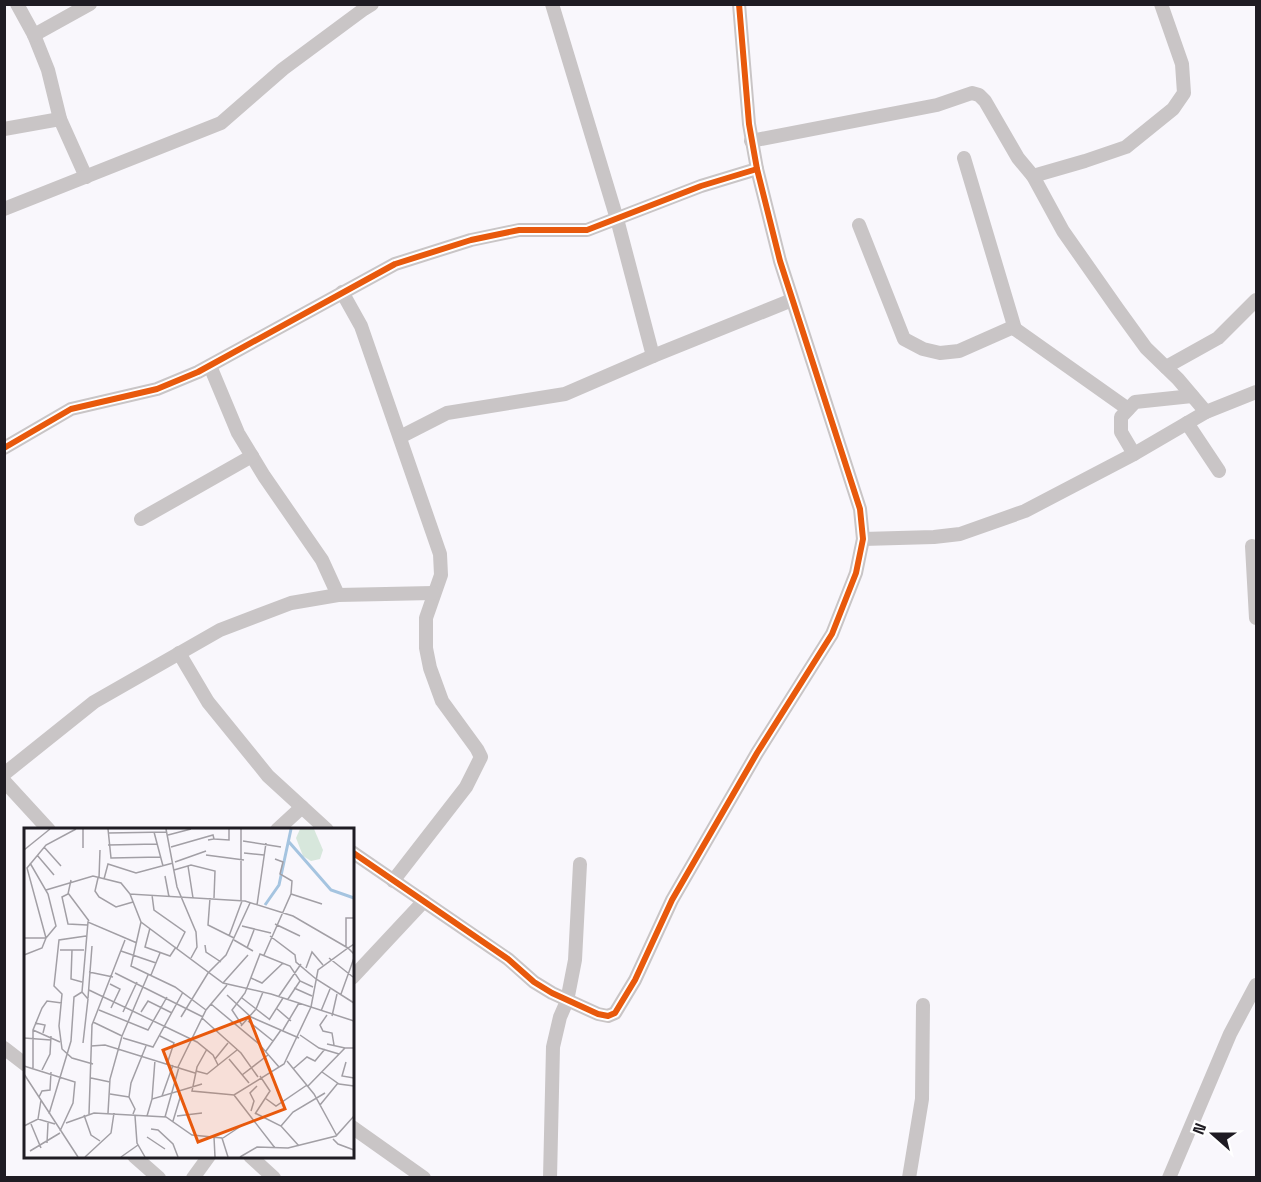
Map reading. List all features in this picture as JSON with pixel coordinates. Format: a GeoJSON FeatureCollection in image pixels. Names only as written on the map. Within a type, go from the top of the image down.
{"type":"FeatureCollection","features":[{"type":"Feature","properties":{"kind":"street"},"geometry":{"type":"LineString","coordinates":[[16,4],[34,35],[48,70],[60,119],[86,177]]}},
{"type":"Feature","properties":{"kind":"street"},"geometry":{"type":"LineString","coordinates":[[34,35],[90,4]]}},
{"type":"Feature","properties":{"kind":"street"},"geometry":{"type":"LineString","coordinates":[[4,209],[221,123],[283,69],[372,4]]}},
{"type":"Feature","properties":{"kind":"street"},"geometry":{"type":"LineString","coordinates":[[552,4],[617,219],[653,356]]}},
{"type":"Feature","properties":{"kind":"street"},"geometry":{"type":"LineString","coordinates":[[354,853],[456,925],[508,958],[534,982],[567,1001],[598,1014],[608,1016],[615,1013],[634,980],[672,900],[757,753],[832,634],[856,573],[863,539],[860,509],[844,464],[818,373],[792,300],[757,169],[751,141],[739,4]]}},
{"type":"Feature","properties":{"kind":"street"},"geometry":{"type":"LineString","coordinates":[[1033,176],[1126,147],[1173,109],[1184,93],[1182,64],[1161,4]]}},
{"type":"Feature","properties":{"kind":"street"},"geometry":{"type":"LineString","coordinates":[[751,141],[937,105],[972,93],[979,95],[985,101],[1018,158],[1033,176],[1070,240],[1146,348],[1206,412]]}},
{"type":"Feature","properties":{"kind":"street"},"geometry":{"type":"LineString","coordinates":[[4,129],[60,119]]}},
{"type":"Feature","properties":{"kind":"street"},"geometry":{"type":"LineString","coordinates":[[964,158],[1015,329]]}},
{"type":"Feature","properties":{"kind":"street"},"geometry":{"type":"LineString","coordinates":[[4,448],[70,409],[157,389],[210,366],[394,264],[471,240],[519,230],[586,230],[701,186],[757,169]]}},
{"type":"Feature","properties":{"kind":"street"},"geometry":{"type":"LineString","coordinates":[[859,225],[904,339],[923,349],[940,353],[959,351],[1011,328],[1015,329],[1128,409]]}},
{"type":"Feature","properties":{"kind":"street"},"geometry":{"type":"LineString","coordinates":[[342,292],[361,326],[440,554],[441,575],[426,618],[426,648],[430,668],[442,701],[481,757],[466,787],[393,881]]}},
{"type":"Feature","properties":{"kind":"street"},"geometry":{"type":"LineString","coordinates":[[400,437],[447,413],[565,394],[792,300]]}},
{"type":"Feature","properties":{"kind":"street"},"geometry":{"type":"LineString","coordinates":[[1166,367],[1218,338],[1257,300]]}},
{"type":"Feature","properties":{"kind":"street"},"geometry":{"type":"LineString","coordinates":[[210,366],[238,433],[322,560],[338,595]]}},
{"type":"Feature","properties":{"kind":"street"},"geometry":{"type":"LineString","coordinates":[[863,539],[960,534],[1025,512],[1134,454],[1206,412],[1257,392]]}},
{"type":"Feature","properties":{"kind":"street"},"geometry":{"type":"LineString","coordinates":[[1134,454],[1121,432],[1121,417],[1135,402],[1192,396]]}},
{"type":"Feature","properties":{"kind":"street"},"geometry":{"type":"LineString","coordinates":[[1187,423],[1219,471]]}},
{"type":"Feature","properties":{"kind":"street"},"geometry":{"type":"LineString","coordinates":[[141,519],[252,456]]}},
{"type":"Feature","properties":{"kind":"street"},"geometry":{"type":"LineString","coordinates":[[1252,546],[1257,618]]}},
{"type":"Feature","properties":{"kind":"street"},"geometry":{"type":"LineString","coordinates":[[4,774],[94,702],[220,630],[291,603],[338,595],[433,593]]}},
{"type":"Feature","properties":{"kind":"street"},"geometry":{"type":"LineString","coordinates":[[179,653],[208,702],[268,776],[325,828]]}},
{"type":"Feature","properties":{"kind":"street"},"geometry":{"type":"LineString","coordinates":[[4,781],[47,828]]}},
{"type":"Feature","properties":{"kind":"street"},"geometry":{"type":"LineString","coordinates":[[280,828],[302,807]]}},
{"type":"Feature","properties":{"kind":"street"},"geometry":{"type":"LineString","coordinates":[[550,1178],[554,1047],[560,1017],[567,1001],[575,960],[580,864]]}},
{"type":"Feature","properties":{"kind":"street"},"geometry":{"type":"LineString","coordinates":[[354,976],[424,901]]}},
{"type":"Feature","properties":{"kind":"street"},"geometry":{"type":"LineString","coordinates":[[1169,1178],[1230,1034],[1257,985]]}},
{"type":"Feature","properties":{"kind":"street"},"geometry":{"type":"LineString","coordinates":[[909,1178],[922,1099],[923,1005]]}},
{"type":"Feature","properties":{"kind":"street"},"geometry":{"type":"LineString","coordinates":[[4,1048],[24,1063]]}},
{"type":"Feature","properties":{"kind":"street"},"geometry":{"type":"LineString","coordinates":[[354,1127],[423,1178]]}},
{"type":"Feature","properties":{"kind":"street"},"geometry":{"type":"LineString","coordinates":[[136,1158],[159,1178]]}},
{"type":"Feature","properties":{"kind":"street"},"geometry":{"type":"LineString","coordinates":[[193,1178],[208,1158]]}},
{"type":"Feature","properties":{"kind":"street"},"geometry":{"type":"LineString","coordinates":[[252,1158],[274,1178]]}},
{"type":"Feature","properties":{"kind":"cycle path"},"geometry":{"type":"LineString","coordinates":[[354,853],[508,959],[534,982],[598,1014],[608,1016],[615,1013],[635,980],[672,900],[757,753],[832,634],[856,573],[863,539],[860,509],[780,261],[757,169],[749,124],[739,4]]}},
{"type":"Feature","properties":{"kind":"cycle path"},"geometry":{"type":"LineString","coordinates":[[4,448],[71,409],[157,389],[198,372],[395,264],[471,240],[519,230],[587,230],[701,186],[757,169]]}}]}
